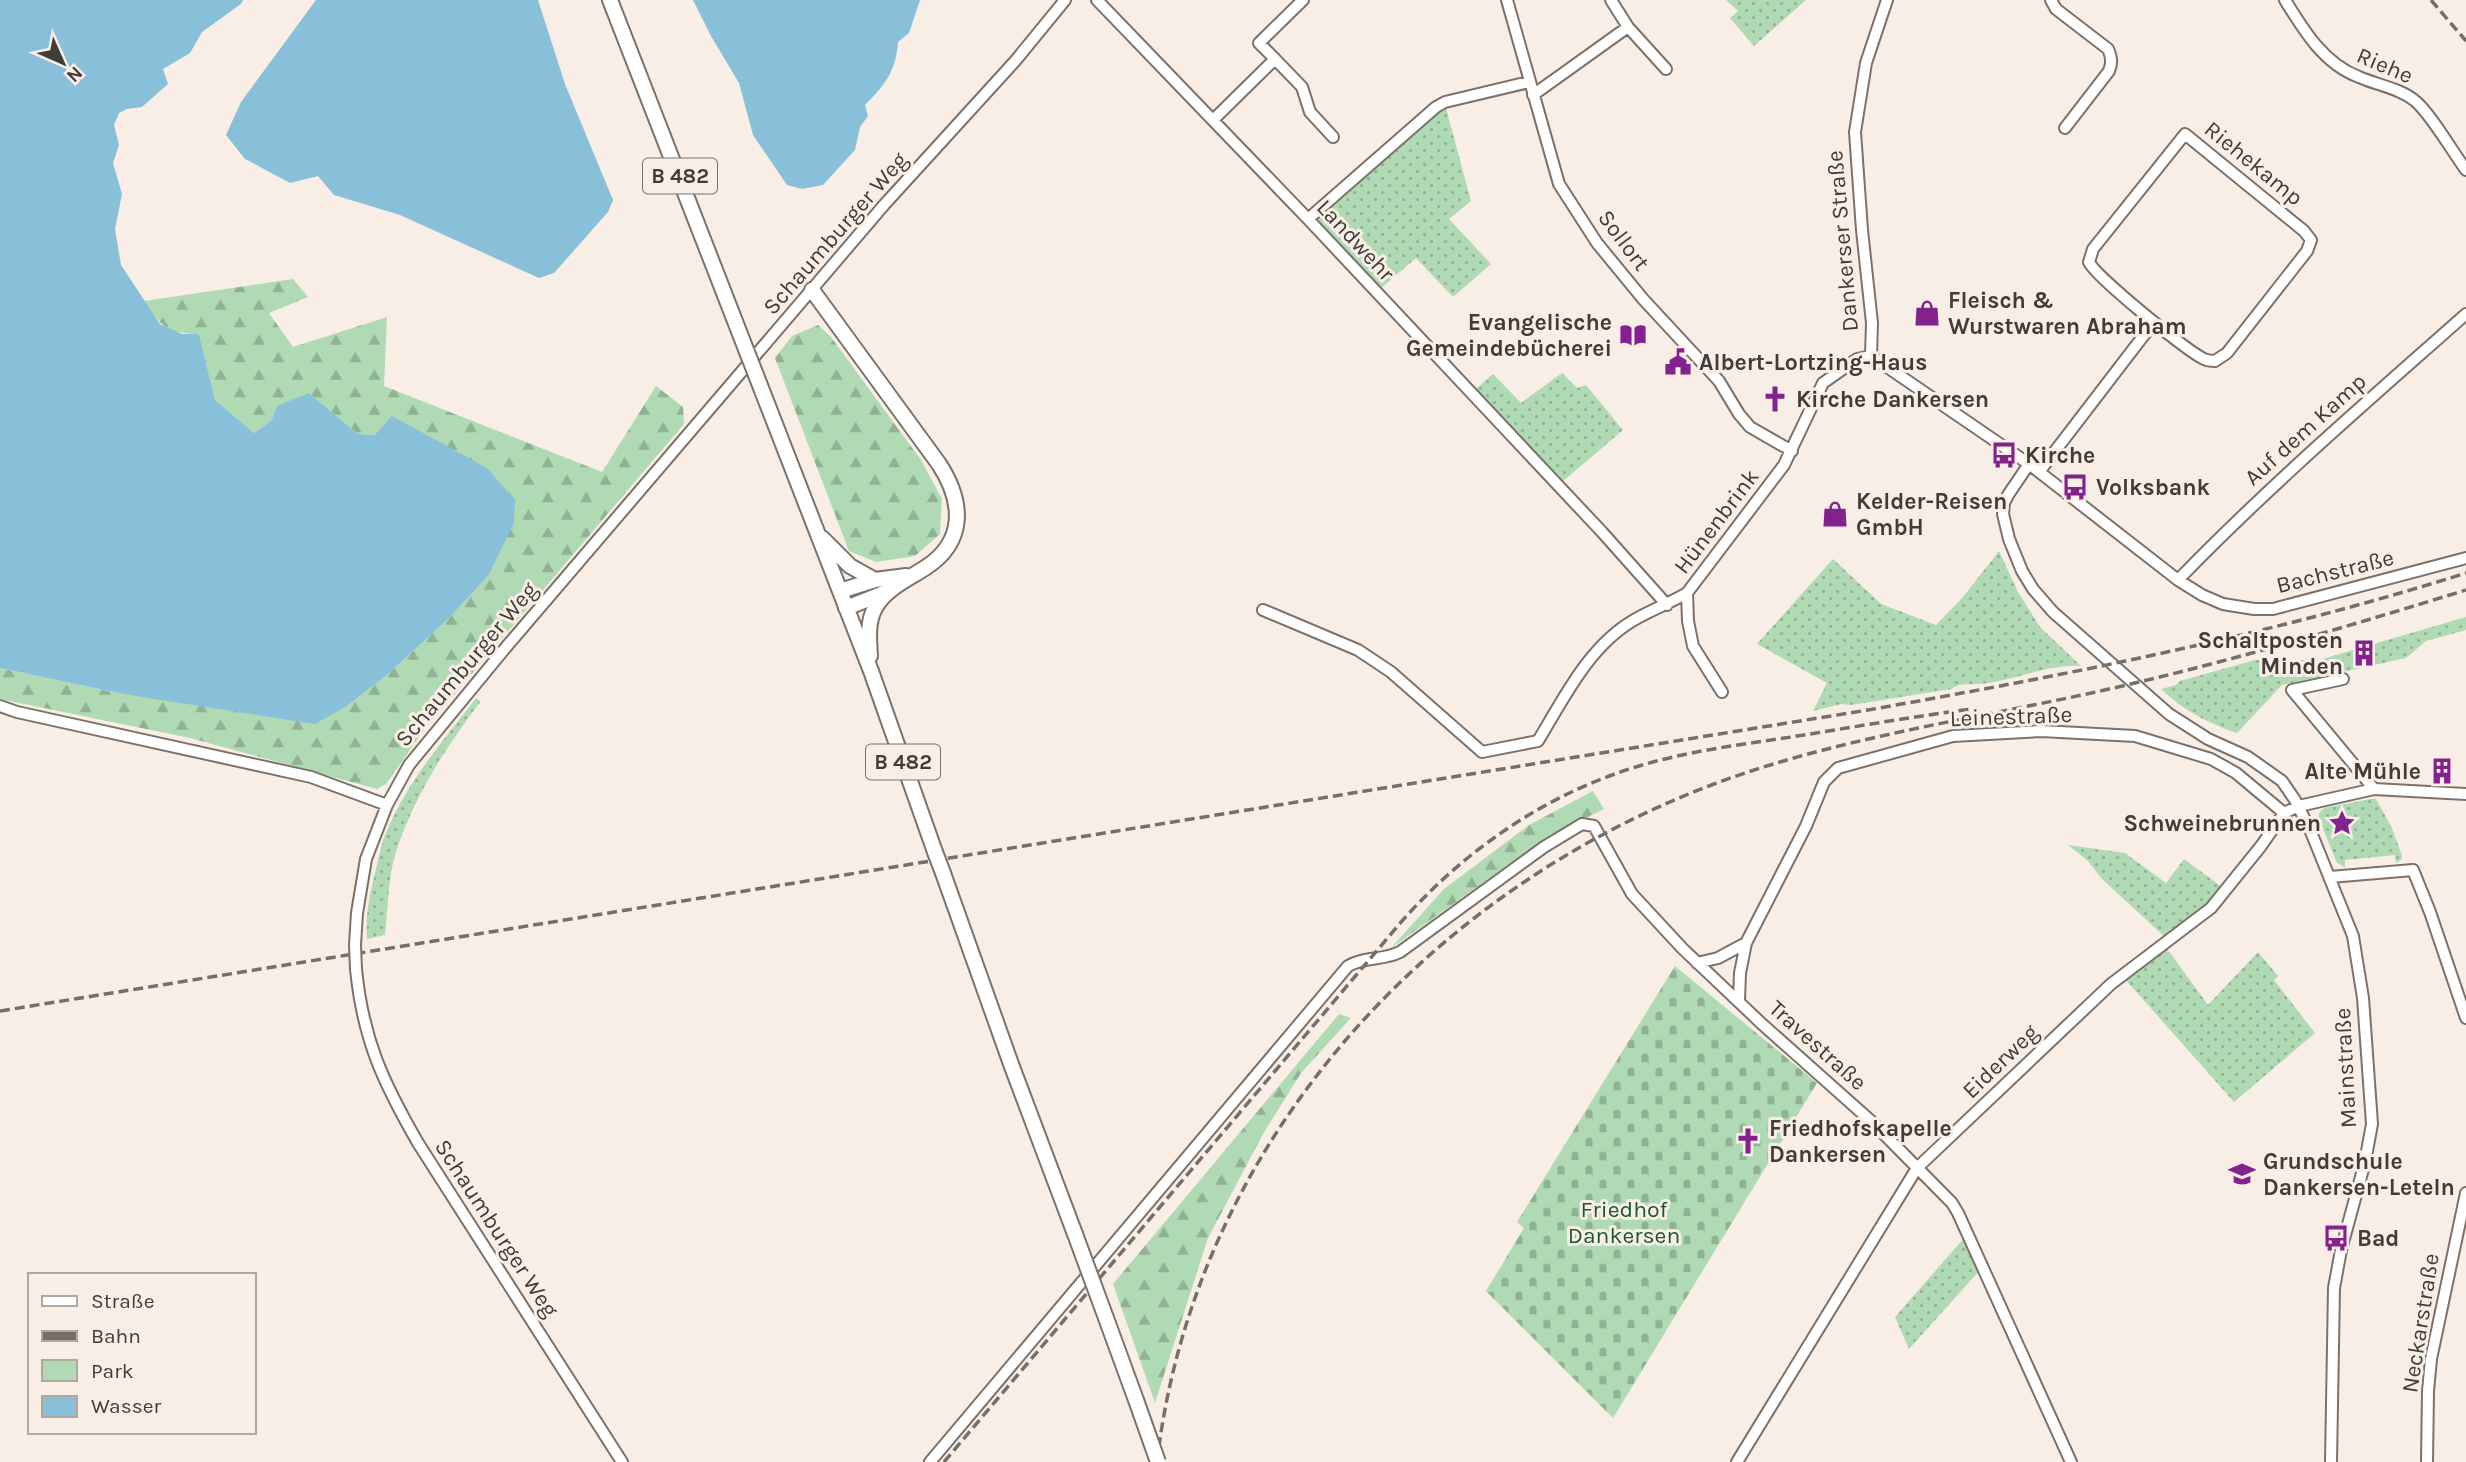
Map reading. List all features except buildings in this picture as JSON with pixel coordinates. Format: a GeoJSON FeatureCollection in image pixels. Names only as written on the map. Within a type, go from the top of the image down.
{"type":"FeatureCollection","features":[{"type":"Feature","properties":{"kind":"main road","name":"B 482"},"geometry":{"type":"LineString","coordinates":[[610,0],[871,671],[1158,1462]]}},
{"type":"Feature","properties":{"kind":"main road"},"geometry":{"type":"LineString","coordinates":[[812,290],[951,482],[958,513],[954,535],[942,554],[879,600],[870,621],[871,671]]}},
{"type":"Feature","properties":{"kind":"main road"},"geometry":{"type":"LineString","coordinates":[[818,534],[850,566],[875,580]]}},
{"type":"Feature","properties":{"kind":"main road"},"geometry":{"type":"LineString","coordinates":[[840,592],[875,580],[895,579],[914,573]]}},
{"type":"Feature","properties":{"kind":"main road"},"geometry":{"type":"LineString","coordinates":[[846,608],[891,591]]}},
{"type":"Feature","properties":{"kind":"street","name":"Schaumburger Weg"},"geometry":{"type":"LineString","coordinates":[[622,1462],[418,1143],[391,1096],[366,1031],[356,969],[356,914],[366,859],[387,806],[409,765],[431,736],[884,205],[1016,60],[1065,0]]}},
{"type":"Feature","properties":{"kind":"street","name":"Landwehr"},"geometry":{"type":"LineString","coordinates":[[1097,0],[1308,219],[1602,532],[1667,605]]}},
{"type":"Feature","properties":{"kind":"street"},"geometry":{"type":"LineString","coordinates":[[1303,0],[1259,43],[1303,87],[1310,112],[1334,137]]}},
{"type":"Feature","properties":{"kind":"street","name":"Sollort"},"geometry":{"type":"LineString","coordinates":[[1507,0],[1559,184],[1597,243],[1643,299],[1719,382],[1750,427],[1792,451]]}},
{"type":"Feature","properties":{"kind":"street"},"geometry":{"type":"LineString","coordinates":[[1611,0],[1628,27],[1665,69]]}},
{"type":"Feature","properties":{"kind":"street","name":"Dankerser Straße"},"geometry":{"type":"LineString","coordinates":[[1887,0],[1866,64],[1855,132],[1872,323],[1871,356],[2029,464],[2178,580]]}},
{"type":"Feature","properties":{"kind":"street"},"geometry":{"type":"LineString","coordinates":[[2051,0],[2056,9],[2108,49],[2112,63],[2109,72],[2065,128]]}},
{"type":"Feature","properties":{"kind":"street","name":"Riehe"},"geometry":{"type":"LineString","coordinates":[[2286,0],[2303,29],[2340,69],[2402,93],[2418,103],[2466,170]]}},
{"type":"Feature","properties":{"kind":"street"},"geometry":{"type":"LineString","coordinates":[[1534,95],[1628,27]]}},
{"type":"Feature","properties":{"kind":"street"},"geometry":{"type":"LineString","coordinates":[[1213,120],[1275,59]]}},
{"type":"Feature","properties":{"kind":"street"},"geometry":{"type":"LineString","coordinates":[[1308,219],[1436,107],[1445,102],[1529,82]]}},
{"type":"Feature","properties":{"kind":"street","name":"Riehekamp"},"geometry":{"type":"LineString","coordinates":[[2185,134],[2304,231],[2309,236],[2310,246],[2222,358],[2207,361],[2154,322],[2096,273],[2089,262],[2090,256],[2185,134]]}},
{"type":"Feature","properties":{"kind":"street","name":"Auf dem Kamp"},"geometry":{"type":"LineString","coordinates":[[2178,580],[2239,517],[2466,314]]}},
{"type":"Feature","properties":{"kind":"street"},"geometry":{"type":"LineString","coordinates":[[2039,472],[2154,322]]}},
{"type":"Feature","properties":{"kind":"street","name":"Hünenbrink"},"geometry":{"type":"LineString","coordinates":[[1264,610],[1358,650],[1391,672],[1482,752],[1538,741],[1574,681],[1600,647],[1633,620],[1687,593],[1767,489],[1792,451],[1823,383],[1857,359],[1871,356]]}},
{"type":"Feature","properties":{"kind":"street","name":"Mainstraße"},"geometry":{"type":"LineString","coordinates":[[2029,464],[2008,495],[2003,514],[2009,539],[2022,571],[2033,589],[2053,612],[2169,714],[2189,728],[2248,757],[2282,781],[2299,806],[2330,877],[2357,954],[2363,998],[2372,1125],[2334,1288],[2331,1462]]}},
{"type":"Feature","properties":{"kind":"street","name":"Bachstraße"},"geometry":{"type":"LineString","coordinates":[[2178,580],[2202,596],[2223,604],[2273,609],[2466,558]]}},
{"type":"Feature","properties":{"kind":"street"},"geometry":{"type":"LineString","coordinates":[[1687,593],[1688,621],[1693,646],[1722,692]]}},
{"type":"Feature","properties":{"kind":"street"},"geometry":{"type":"LineString","coordinates":[[2343,679],[2292,690],[2374,789]]}},
{"type":"Feature","properties":{"kind":"street"},"geometry":{"type":"LineString","coordinates":[[0,706],[16,712],[311,777],[387,806]]}},
{"type":"Feature","properties":{"kind":"street","name":"Leinestraße"},"geometry":{"type":"LineString","coordinates":[[1738,1000],[1746,943],[1807,826],[1824,782],[1838,768],[1953,736],[2041,732],[2135,736],[2211,759],[2236,773],[2284,813]]}},
{"type":"Feature","properties":{"kind":"street","name":"Eiderweg"},"geometry":{"type":"LineString","coordinates":[[1737,1462],[1917,1168],[2111,985],[2211,908],[2284,813],[2299,806],[2374,789],[2466,794]]}},
{"type":"Feature","properties":{"kind":"street","name":"Travestraße"},"geometry":{"type":"LineString","coordinates":[[930,1462],[1348,966],[1358,960],[1377,960],[1400,952],[1544,847],[1582,824],[1594,826],[1632,894],[1697,962],[1871,1121],[1958,1213],[2071,1462]]}},
{"type":"Feature","properties":{"kind":"street"},"geometry":{"type":"LineString","coordinates":[[2330,877],[2413,870],[2462,989],[2466,1018]]}},
{"type":"Feature","properties":{"kind":"street"},"geometry":{"type":"LineString","coordinates":[[1697,962],[1718,958],[1746,943]]}},
{"type":"Feature","properties":{"kind":"street","name":"Neckarstraße"},"geometry":{"type":"LineString","coordinates":[[2427,1462],[2431,1360],[2466,1193]]}},
{"type":"Feature","properties":{"kind":"green space"},"geometry":{"type":"Polygon","coordinates":[[[1726,0],[1806,0],[1754,46],[1730,18],[1738,11],[1726,0]]]}},
{"type":"Feature","properties":{"kind":"green space"},"geometry":{"type":"Polygon","coordinates":[[[1446,108],[1471,201],[1449,219],[1491,264],[1453,297],[1416,258],[1380,289],[1318,222],[1319,214],[1435,114],[1446,108]]]}},
{"type":"Feature","properties":{"kind":"green space"},"geometry":{"type":"Polygon","coordinates":[[[293,279],[308,297],[269,313],[293,347],[387,317],[384,386],[602,472],[656,386],[683,407],[684,424],[424,730],[386,784],[377,789],[190,738],[0,699],[0,668],[123,694],[197,704],[347,706],[387,675],[448,619],[488,576],[375,435],[358,434],[309,393],[254,433],[215,400],[199,334],[179,332],[166,327],[144,301],[293,279]]]}},
{"type":"Feature","properties":{"kind":"green space"},"geometry":{"type":"Polygon","coordinates":[[[818,325],[831,337],[921,460],[942,499],[940,534],[915,556],[876,562],[849,551],[775,358],[792,336],[818,325]]]}},
{"type":"Feature","properties":{"kind":"green space"},"geometry":{"type":"Polygon","coordinates":[[[1562,373],[1577,388],[1586,385],[1623,430],[1562,482],[1476,389],[1493,374],[1521,403],[1562,373]]]}},
{"type":"Feature","properties":{"kind":"green space"},"geometry":{"type":"Polygon","coordinates":[[[1999,551],[2018,592],[2040,627],[2081,666],[2055,668],[1990,683],[1961,685],[1951,689],[1851,705],[1841,704],[1813,711],[1827,683],[1757,644],[1833,559],[1881,604],[1936,625],[1963,597],[1999,551]]]}},
{"type":"Feature","properties":{"kind":"green space"},"geometry":{"type":"Polygon","coordinates":[[[2466,617],[2466,630],[2426,641],[2406,658],[2282,685],[2237,733],[2197,716],[2161,689],[2255,660],[2319,660],[2466,617]]]}},
{"type":"Feature","properties":{"kind":"green space"},"geometry":{"type":"Polygon","coordinates":[[[476,698],[481,701],[431,774],[402,834],[391,874],[385,935],[367,939],[370,895],[386,833],[415,779],[476,698]]]}},
{"type":"Feature","properties":{"kind":"green space"},"geometry":{"type":"Polygon","coordinates":[[[1593,791],[1604,809],[1547,837],[1391,948],[1444,889],[1529,825],[1593,791]]]}},
{"type":"Feature","properties":{"kind":"green space"},"geometry":{"type":"Polygon","coordinates":[[[2376,799],[2392,828],[2401,860],[2396,863],[2395,855],[2345,860],[2345,867],[2337,863],[2319,813],[2324,808],[2376,799]]]}},
{"type":"Feature","properties":{"kind":"green space"},"geometry":{"type":"Polygon","coordinates":[[[2068,845],[2125,853],[2166,883],[2184,859],[2222,887],[2203,908],[2166,938],[2103,880],[2087,860],[2068,845]]]}},
{"type":"Feature","properties":{"kind":"green space"},"geometry":{"type":"Polygon","coordinates":[[[2165,946],[2208,1005],[2258,952],[2278,976],[2274,980],[2315,1033],[2234,1102],[2124,978],[2165,946]]]}},
{"type":"Feature","properties":{"kind":"green space","name":"Friedhof Dankersen"},"geometry":{"type":"Polygon","coordinates":[[[1675,966],[1817,1083],[1613,1418],[1486,1291],[1524,1228],[1517,1222],[1675,966]]]}},
{"type":"Feature","properties":{"kind":"green space"},"geometry":{"type":"Polygon","coordinates":[[[1339,1014],[1351,1018],[1301,1073],[1263,1134],[1208,1238],[1155,1403],[1113,1284],[1339,1014]]]}},
{"type":"Feature","properties":{"kind":"green space"},"geometry":{"type":"Polygon","coordinates":[[[1965,1237],[1980,1270],[1909,1349],[1895,1317],[1965,1237]]]}},
{"type":"Feature","properties":{"kind":"water"},"geometry":{"type":"Polygon","coordinates":[[[0,0],[243,0],[202,32],[190,53],[163,69],[168,84],[142,107],[119,113],[114,125],[119,145],[113,163],[122,194],[115,229],[121,265],[160,324],[182,334],[199,334],[215,400],[254,433],[272,420],[277,406],[309,393],[358,434],[375,435],[392,416],[487,468],[515,500],[514,523],[488,576],[448,619],[387,675],[347,706],[315,724],[123,694],[0,668],[0,0]]]}},
{"type":"Feature","properties":{"kind":"water"},"geometry":{"type":"Polygon","coordinates":[[[316,0],[538,0],[565,84],[613,200],[608,212],[554,273],[539,278],[400,215],[334,195],[318,176],[290,183],[245,159],[226,135],[241,102],[316,0]]]}},
{"type":"Feature","properties":{"kind":"water"},"geometry":{"type":"Polygon","coordinates":[[[693,0],[920,0],[909,33],[898,42],[895,61],[888,77],[865,105],[868,116],[860,127],[855,150],[823,185],[802,189],[787,185],[753,135],[739,83],[693,0]]]}},
{"type":"Feature","properties":{"kind":"railway"},"geometry":{"type":"LineString","coordinates":[[2431,0],[2466,41]]}},
{"type":"Feature","properties":{"kind":"railway"},"geometry":{"type":"LineString","coordinates":[[0,1011],[1868,710],[2169,652],[2317,616],[2466,573]]}},
{"type":"Feature","properties":{"kind":"railway"},"geometry":{"type":"LineString","coordinates":[[1157,1462],[1179,1347],[1218,1239],[1273,1139],[1340,1046],[1420,964],[1510,892],[1608,832],[1714,784],[1760,768],[1903,731],[2096,692],[2189,670],[2466,590]]}},
{"type":"Feature","properties":{"kind":"railway"},"geometry":{"type":"LineString","coordinates":[[944,1462],[1402,921],[1430,892],[1491,840],[1559,798],[1596,781],[1673,757],[1972,709]]}},
{"type":"Feature","properties":{"kind":"place","name":"Fleisch & Wurstwaren Abraham"},"geometry":{"type":"Point","coordinates":[1927,313]}},
{"type":"Feature","properties":{"kind":"place","name":"Evangelische Gemeindebücherei"},"geometry":{"type":"Point","coordinates":[1633,335]}},
{"type":"Feature","properties":{"kind":"place","name":"Albert-Lortzing-Haus"},"geometry":{"type":"Point","coordinates":[1678,362]}},
{"type":"Feature","properties":{"kind":"place","name":"Kirche Dankersen"},"geometry":{"type":"Point","coordinates":[1775,399]}},
{"type":"Feature","properties":{"kind":"place","name":"Kirche"},"geometry":{"type":"Point","coordinates":[2004,455]}},
{"type":"Feature","properties":{"kind":"place","name":"Volksbank"},"geometry":{"type":"Point","coordinates":[2075,487]}},
{"type":"Feature","properties":{"kind":"place","name":"Kelder-Reisen GmbH"},"geometry":{"type":"Point","coordinates":[1835,514]}},
{"type":"Feature","properties":{"kind":"place","name":"Schaltposten Minden"},"geometry":{"type":"Point","coordinates":[2364,653]}},
{"type":"Feature","properties":{"kind":"place","name":"Alte Mühle"},"geometry":{"type":"Point","coordinates":[2442,771]}},
{"type":"Feature","properties":{"kind":"place","name":"Schweinebrunnen"},"geometry":{"type":"Point","coordinates":[2342,823]}},
{"type":"Feature","properties":{"kind":"place","name":"Friedhofskapelle Dankersen"},"geometry":{"type":"Point","coordinates":[1748,1141]}},
{"type":"Feature","properties":{"kind":"place","name":"Grundschule Dankersen-Leteln"},"geometry":{"type":"Point","coordinates":[2242,1174]}},
{"type":"Feature","properties":{"kind":"place","name":"Bad"},"geometry":{"type":"Point","coordinates":[2336,1238]}}]}
